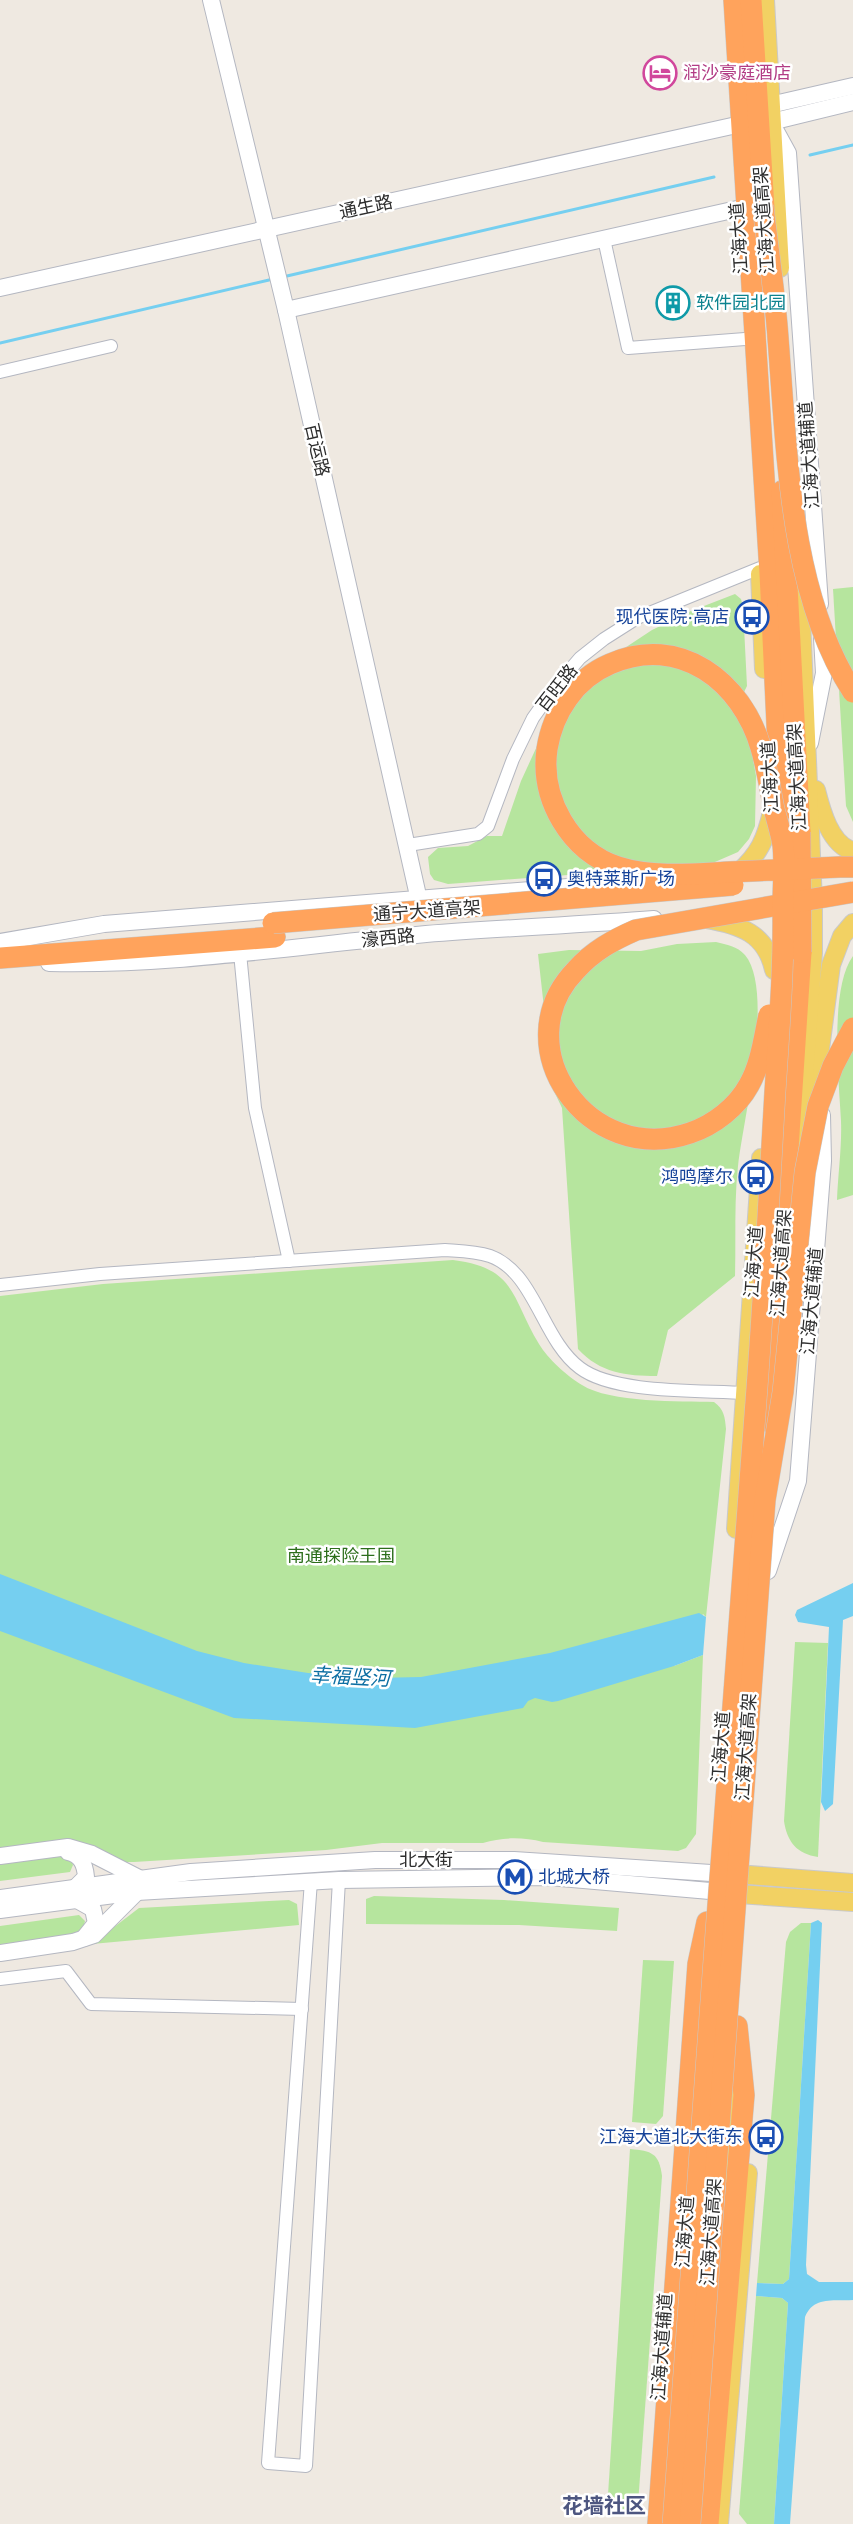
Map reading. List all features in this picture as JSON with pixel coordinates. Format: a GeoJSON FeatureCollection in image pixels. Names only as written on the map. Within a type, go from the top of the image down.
{"type":"FeatureCollection","features":[{"type":"Feature","properties":{"kind":"highway","name":"江海大道高架"},"geometry":{"type":"LineString","coordinates":[[673,2524],[762,1323],[783,944],[783,845],[770,573],[734,0]]}},
{"type":"Feature","properties":{"kind":"highway","name":"江海大道高架"},"geometry":{"type":"LineString","coordinates":[[690,2524],[765,1500],[801,952],[800,832],[790,620],[751,0]]}},
{"type":"Feature","properties":{"kind":"highway"},"geometry":{"type":"LineString","coordinates":[[763,206],[777,322],[789,489],[808,583],[825,638],[853,692]]}},
{"type":"Feature","properties":{"kind":"highway"},"geometry":{"type":"LineString","coordinates":[[783,845],[760,743],[740,703],[729,687],[700,666],[663,656],[627,658],[607,664],[588,676],[572,691],[561,707],[553,724],[546,759],[549,791],[555,810],[568,831],[599,858],[619,867],[649,873],[853,867]]}},
{"type":"Feature","properties":{"kind":"highway","name":"通宁大道高架"},"geometry":{"type":"LineString","coordinates":[[0,960],[853,872]]}},
{"type":"Feature","properties":{"kind":"highway"},"geometry":{"type":"LineString","coordinates":[[783,944],[760,1054],[753,1075],[749,1085],[719,1118],[701,1129],[676,1138],[649,1140],[629,1138],[606,1128],[573,1103],[554,1065],[549,1029],[553,1010],[574,971],[609,942],[636,930],[853,890]]}},
{"type":"Feature","properties":{"kind":"highway","name":"通宁大道高架"},"geometry":{"type":"LineString","coordinates":[[0,943],[274,930],[853,890]]}},
{"type":"Feature","properties":{"kind":"highway"},"geometry":{"type":"LineString","coordinates":[[765,1500],[783,1392],[805,1172],[818,1106],[833,1066],[853,1028]]}},
{"type":"Feature","properties":{"kind":"highway"},"geometry":{"type":"LineString","coordinates":[[658,2524],[698,1964],[707,1922]]}},
{"type":"Feature","properties":{"kind":"highway"},"geometry":{"type":"LineString","coordinates":[[708,2524],[747,2095],[737,2026]]}},
{"type":"Feature","properties":{"kind":"main road","name":"江海大道"},"geometry":{"type":"LineString","coordinates":[[664,2524],[745,1393],[774,970],[776,907],[760,568],[724,0]]}},
{"type":"Feature","properties":{"kind":"main road","name":"江海大道"},"geometry":{"type":"LineString","coordinates":[[701,2524],[813,953],[812,865],[800,583],[770,114],[765,0]]}},
{"type":"Feature","properties":{"kind":"main road"},"geometry":{"type":"LineString","coordinates":[[807,756],[821,809],[834,837],[847,850],[853,851]]}},
{"type":"Feature","properties":{"kind":"main road"},"geometry":{"type":"LineString","coordinates":[[739,872],[754,859],[772,812]]}},
{"type":"Feature","properties":{"kind":"main road"},"geometry":{"type":"LineString","coordinates":[[774,869],[853,860]]}},
{"type":"Feature","properties":{"kind":"main road"},"geometry":{"type":"LineString","coordinates":[[776,907],[853,897]]}},
{"type":"Feature","properties":{"kind":"main road"},"geometry":{"type":"LineString","coordinates":[[687,916],[723,922],[740,927],[753,935],[767,946],[774,970]]}},
{"type":"Feature","properties":{"kind":"main road"},"geometry":{"type":"LineString","coordinates":[[799,1147],[819,1057],[831,965],[842,936],[853,923]]}},
{"type":"Feature","properties":{"kind":"main road","name":"北大街"},"geometry":{"type":"LineString","coordinates":[[711,1873],[853,1883]]}},
{"type":"Feature","properties":{"kind":"main road","name":"北大街"},"geometry":{"type":"LineString","coordinates":[[710,1891],[853,1902]]}},
{"type":"Feature","properties":{"kind":"main road","name":"江海大道辅道"},"geometry":{"type":"LineString","coordinates":[[650,2524],[690,1964],[707,1922]]}},
{"type":"Feature","properties":{"kind":"main road"},"geometry":{"type":"LineString","coordinates":[[719,2524],[751,2138],[747,2095]]}},
{"type":"Feature","properties":{"kind":"street","name":"百运路"},"geometry":{"type":"LineString","coordinates":[[211,0],[286,310],[419,900]]}},
{"type":"Feature","properties":{"kind":"street"},"geometry":{"type":"LineString","coordinates":[[770,114],[853,86]]}},
{"type":"Feature","properties":{"kind":"street"},"geometry":{"type":"LineString","coordinates":[[770,114],[853,102]]}},
{"type":"Feature","properties":{"kind":"street","name":"江海大道辅道"},"geometry":{"type":"LineString","coordinates":[[770,114],[788,153],[824,673],[807,756]]}},
{"type":"Feature","properties":{"kind":"street","name":"通生路"},"geometry":{"type":"LineString","coordinates":[[0,288],[732,126]]}},
{"type":"Feature","properties":{"kind":"street"},"geometry":{"type":"LineString","coordinates":[[286,310],[737,209]]}},
{"type":"Feature","properties":{"kind":"street"},"geometry":{"type":"LineString","coordinates":[[604,239],[628,348],[746,339]]}},
{"type":"Feature","properties":{"kind":"street"},"geometry":{"type":"LineString","coordinates":[[0,372],[111,346]]}},
{"type":"Feature","properties":{"kind":"street","name":"百旺路"},"geometry":{"type":"LineString","coordinates":[[408,845],[478,834],[488,826],[513,759],[533,718],[580,658],[604,639],[637,618],[760,568]]}},
{"type":"Feature","properties":{"kind":"street","name":"濠西路"},"geometry":{"type":"LineString","coordinates":[[0,943],[104,924],[419,900],[774,869]]}},
{"type":"Feature","properties":{"kind":"street","name":"濠西路"},"geometry":{"type":"LineString","coordinates":[[0,960],[92,964],[240,953],[427,934],[687,916],[776,907]]}},
{"type":"Feature","properties":{"kind":"street"},"geometry":{"type":"LineString","coordinates":[[240,953],[255,1108],[290,1261]]}},
{"type":"Feature","properties":{"kind":"street","name":"江海大道辅道"},"geometry":{"type":"LineString","coordinates":[[768,1571],[798,1481],[824,1161],[819,1057],[807,1029]]}},
{"type":"Feature","properties":{"kind":"street"},"geometry":{"type":"LineString","coordinates":[[0,1285],[100,1274],[445,1250],[472,1252],[491,1257],[516,1276],[554,1339],[580,1369],[599,1379],[631,1386],[745,1393]]}},
{"type":"Feature","properties":{"kind":"street"},"geometry":{"type":"LineString","coordinates":[[0,1856],[68,1847],[92,1854],[138,1885],[104,1927],[94,1935],[84,1939],[0,1953]]}},
{"type":"Feature","properties":{"kind":"street"},"geometry":{"type":"LineString","coordinates":[[52,1848],[75,1854],[85,1864],[86,1877],[76,1894],[93,1909],[96,1923],[84,1939]]}},
{"type":"Feature","properties":{"kind":"street","name":"北大街"},"geometry":{"type":"LineString","coordinates":[[0,1910],[76,1894],[138,1885],[191,1872],[387,1860],[514,1860],[711,1873]]}},
{"type":"Feature","properties":{"kind":"street","name":"北大街"},"geometry":{"type":"LineString","coordinates":[[138,1885],[549,1877],[710,1891]]}},
{"type":"Feature","properties":{"kind":"street"},"geometry":{"type":"LineString","coordinates":[[311,1881],[268,2463],[306,2466],[339,1880]]}},
{"type":"Feature","properties":{"kind":"street","name":"北大街"},"geometry":{"type":"LineString","coordinates":[[0,1898],[76,1894]]}},
{"type":"Feature","properties":{"kind":"street"},"geometry":{"type":"LineString","coordinates":[[0,1979],[66,1971],[91,2004],[302,2009]]}},
{"type":"Feature","properties":{"kind":"green space"},"geometry":{"type":"Polygon","coordinates":[[[853,587],[853,822],[846,806],[833,589],[853,587]]]}},
{"type":"Feature","properties":{"kind":"green space"},"geometry":{"type":"Polygon","coordinates":[[[735,594],[741,599],[743,607],[747,686],[742,696],[756,776],[755,826],[749,839],[738,852],[708,865],[606,869],[595,873],[448,884],[434,880],[430,874],[428,857],[438,848],[468,846],[487,836],[502,836],[521,781],[538,744],[596,667],[652,630],[691,611],[735,594]]]}},
{"type":"Feature","properties":{"kind":"green space"},"geometry":{"type":"Polygon","coordinates":[[[716,942],[735,948],[745,955],[754,973],[757,997],[755,1057],[737,1180],[735,1276],[668,1330],[657,1376],[614,1372],[595,1363],[578,1349],[562,1108],[553,1089],[538,954],[569,950],[641,951],[677,944],[716,942]]]}},
{"type":"Feature","properties":{"kind":"green space"},"geometry":{"type":"Polygon","coordinates":[[[853,956],[853,1195],[837,1200],[841,1131],[838,1012],[846,971],[853,956]]]}},
{"type":"Feature","properties":{"kind":"green space","name":"南通探险王国"},"geometry":{"type":"Polygon","coordinates":[[[453,1260],[490,1270],[501,1278],[510,1288],[543,1350],[558,1367],[582,1385],[594,1391],[627,1398],[714,1402],[723,1414],[726,1429],[706,1617],[703,1614],[674,1666],[703,1655],[696,1834],[686,1848],[678,1851],[513,1838],[483,1843],[382,1843],[326,1850],[134,1862],[124,1862],[105,1855],[0,1852],[0,1296],[103,1284],[453,1260]]]}},
{"type":"Feature","properties":{"kind":"green space"},"geometry":{"type":"Polygon","coordinates":[[[795,1642],[828,1643],[818,1857],[804,1853],[794,1846],[784,1821],[795,1642]]]}},
{"type":"Feature","properties":{"kind":"green space"},"geometry":{"type":"Polygon","coordinates":[[[58,1855],[71,1860],[73,1865],[70,1872],[0,1881],[0,1863],[58,1855]]]}},
{"type":"Feature","properties":{"kind":"green space"},"geometry":{"type":"Polygon","coordinates":[[[374,1896],[504,1900],[619,1908],[617,1931],[519,1925],[366,1924],[366,1899],[374,1896]]]}},
{"type":"Feature","properties":{"kind":"green space"},"geometry":{"type":"Polygon","coordinates":[[[289,1900],[297,1904],[299,1925],[92,1944],[139,1908],[289,1900]]]}},
{"type":"Feature","properties":{"kind":"green space"},"geometry":{"type":"Polygon","coordinates":[[[79,1915],[85,1921],[82,1933],[0,1946],[0,1926],[79,1915]]]}},
{"type":"Feature","properties":{"kind":"green space"},"geometry":{"type":"Polygon","coordinates":[[[801,1923],[811,1923],[789,2279],[783,2284],[757,2283],[786,1942],[790,1932],[801,1923]]]}},
{"type":"Feature","properties":{"kind":"green space"},"geometry":{"type":"Polygon","coordinates":[[[643,1960],[674,1961],[663,2116],[656,2124],[632,2122],[643,1960]]]}},
{"type":"Feature","properties":{"kind":"green space"},"geometry":{"type":"Polygon","coordinates":[[[630,2149],[649,2152],[653,2155],[659,2162],[662,2176],[638,2504],[635,2511],[607,2511],[630,2149]]]}},
{"type":"Feature","properties":{"kind":"green space"},"geometry":{"type":"Polygon","coordinates":[[[756,2296],[782,2298],[788,2303],[774,2524],[747,2524],[739,2514],[756,2296]]]}},
{"type":"Feature","properties":{"kind":"water","name":"幸福竖河"},"geometry":{"type":"Polygon","coordinates":[[[0,1574],[197,1651],[244,1663],[308,1673],[374,1678],[421,1677],[550,1653],[699,1613],[706,1617],[703,1655],[558,1701],[535,1698],[528,1701],[523,1708],[415,1728],[234,1718],[0,1631],[0,1574]]]}},
{"type":"Feature","properties":{"kind":"water"},"geometry":{"type":"Polygon","coordinates":[[[853,1583],[853,1616],[843,1620],[833,1804],[825,1811],[821,1802],[829,1627],[798,1622],[795,1615],[797,1610],[853,1583]]]}},
{"type":"Feature","properties":{"kind":"water"},"geometry":{"type":"Polygon","coordinates":[[[818,1920],[822,1923],[806,2265],[807,2274],[819,2282],[853,2282],[853,2300],[832,2300],[819,2303],[809,2310],[805,2317],[790,2524],[774,2524],[788,2303],[782,2298],[756,2296],[757,2283],[783,2284],[789,2279],[811,1923],[818,1920]]]}},
{"type":"Feature","properties":{"kind":"waterway"},"geometry":{"type":"LineString","coordinates":[[810,155],[853,145]]}},
{"type":"Feature","properties":{"kind":"waterway"},"geometry":{"type":"LineString","coordinates":[[287,276],[714,177]]}},
{"type":"Feature","properties":{"kind":"waterway"},"geometry":{"type":"LineString","coordinates":[[0,343],[269,280]]}},
{"type":"Feature","properties":{"kind":"place","name":"润沙豪庭酒店"},"geometry":{"type":"Point","coordinates":[660,73]}},
{"type":"Feature","properties":{"kind":"place","name":"软件园北园"},"geometry":{"type":"Point","coordinates":[673,303]}},
{"type":"Feature","properties":{"kind":"place","name":"现代医院·高店"},"geometry":{"type":"Point","coordinates":[752,617]}},
{"type":"Feature","properties":{"kind":"place","name":"奥特莱斯广场"},"geometry":{"type":"Point","coordinates":[544,879]}},
{"type":"Feature","properties":{"kind":"place","name":"鸿鸣摩尔"},"geometry":{"type":"Point","coordinates":[756,1177]}},
{"type":"Feature","properties":{"kind":"place","name":"北城大桥"},"geometry":{"type":"Point","coordinates":[515,1877]}},
{"type":"Feature","properties":{"kind":"place","name":"江海大道北大街东"},"geometry":{"type":"Point","coordinates":[766,2137]}},
{"type":"Feature","properties":{"kind":"district","name":"花墙社区"},"geometry":{"type":"Point","coordinates":[604,2506]}}]}
